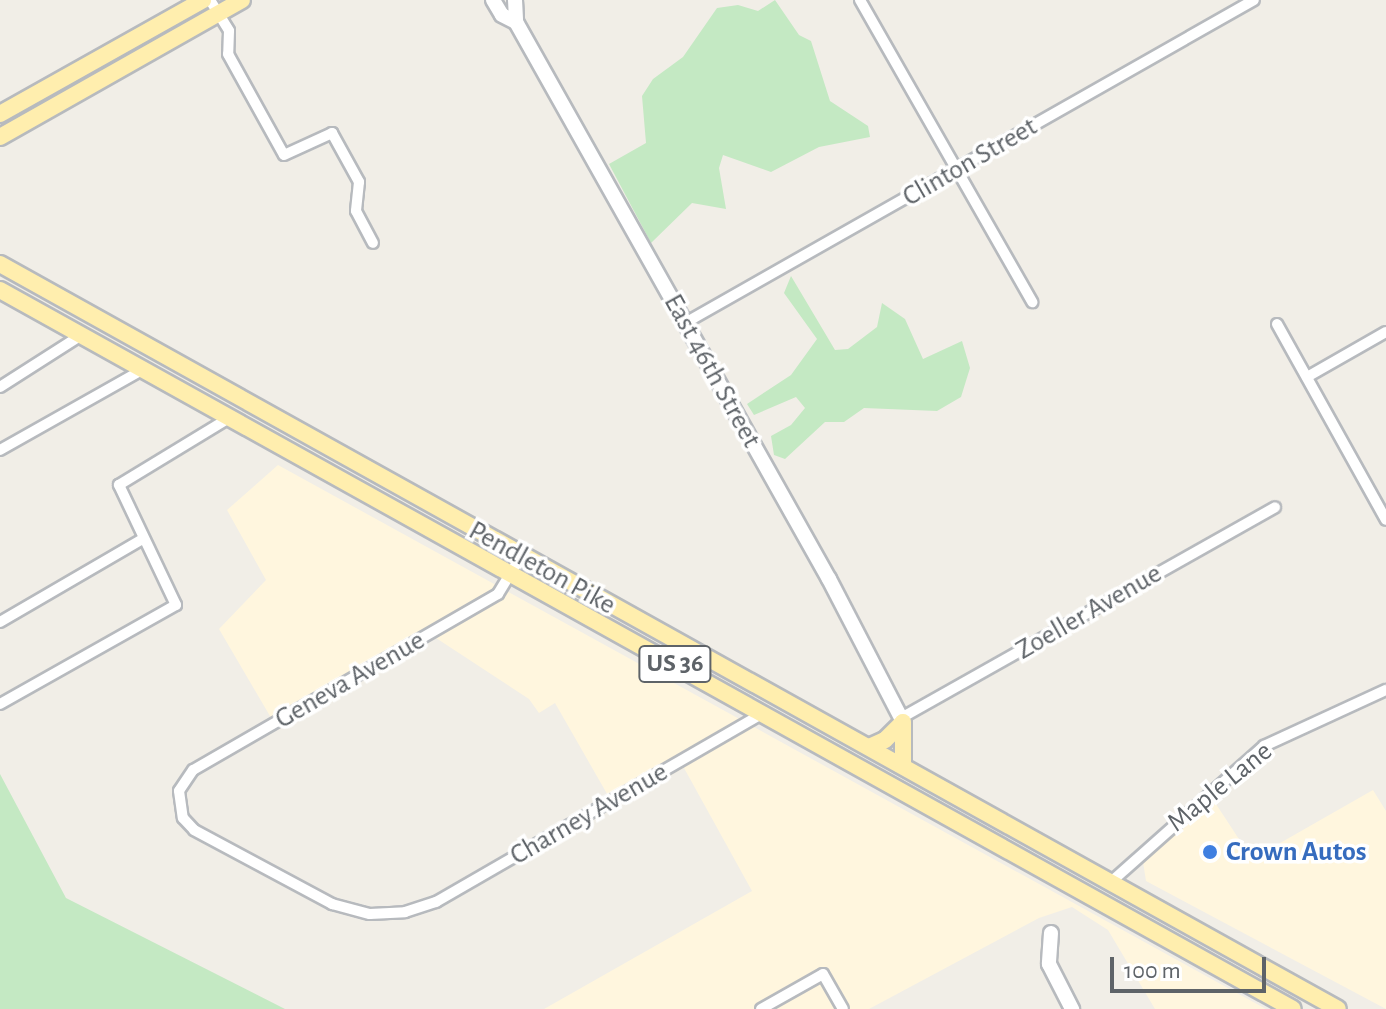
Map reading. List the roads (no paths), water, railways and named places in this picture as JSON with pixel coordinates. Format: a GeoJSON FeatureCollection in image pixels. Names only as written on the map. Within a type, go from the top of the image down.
{"type":"FeatureCollection","features":[{"type":"Feature","properties":{"kind":"main road"},"geometry":{"type":"LineString","coordinates":[[0,114],[203,0]]}},
{"type":"Feature","properties":{"kind":"main road"},"geometry":{"type":"LineString","coordinates":[[0,137],[215,6],[242,0]]}},
{"type":"Feature","properties":{"kind":"main road","name":"Pendleton Pike"},"geometry":{"type":"LineString","coordinates":[[0,264],[1338,1009]]}},
{"type":"Feature","properties":{"kind":"main road","name":"Pendleton Pike"},"geometry":{"type":"LineString","coordinates":[[0,290],[1293,1009]]}},
{"type":"Feature","properties":{"kind":"main road"},"geometry":{"type":"LineString","coordinates":[[869,747],[885,740],[903,720]]}},
{"type":"Feature","properties":{"kind":"main road"},"geometry":{"type":"LineString","coordinates":[[903,720],[903,765]]}},
{"type":"Feature","properties":{"kind":"street","name":"East 46th Street"},"geometry":{"type":"LineString","coordinates":[[493,0],[502,15],[516,22]]}},
{"type":"Feature","properties":{"kind":"street","name":"East 46th Street"},"geometry":{"type":"LineString","coordinates":[[515,0],[516,22],[903,720]]}},
{"type":"Feature","properties":{"kind":"street"},"geometry":{"type":"LineString","coordinates":[[860,0],[1032,302]]}},
{"type":"Feature","properties":{"kind":"street","name":"Clinton Street"},"geometry":{"type":"LineString","coordinates":[[685,323],[1254,0]]}},
{"type":"Feature","properties":{"kind":"street"},"geometry":{"type":"LineString","coordinates":[[215,6],[232,41],[228,54],[284,155],[332,133],[359,182],[356,211],[373,243]]}},
{"type":"Feature","properties":{"kind":"street"},"geometry":{"type":"LineString","coordinates":[[1277,324],[1385,515]]}},
{"type":"Feature","properties":{"kind":"street"},"geometry":{"type":"LineString","coordinates":[[1307,377],[1386,332]]}},
{"type":"Feature","properties":{"kind":"street"},"geometry":{"type":"LineString","coordinates":[[0,387],[83,334]]}},
{"type":"Feature","properties":{"kind":"street"},"geometry":{"type":"LineString","coordinates":[[0,450],[144,369]]}},
{"type":"Feature","properties":{"kind":"street"},"geometry":{"type":"LineString","coordinates":[[0,704],[176,605],[141,540],[119,485],[231,417]]}},
{"type":"Feature","properties":{"kind":"street","name":"Zoeller Avenue"},"geometry":{"type":"LineString","coordinates":[[903,720],[1275,507]]}},
{"type":"Feature","properties":{"kind":"street"},"geometry":{"type":"LineString","coordinates":[[0,622],[141,540]]}},
{"type":"Feature","properties":{"kind":"street","name":"Geneva Avenue"},"geometry":{"type":"LineString","coordinates":[[178,799],[183,781],[196,768],[498,594],[521,556]]}},
{"type":"Feature","properties":{"kind":"street","name":"Maple Lane"},"geometry":{"type":"LineString","coordinates":[[1111,882],[1264,746],[1386,690]]}},
{"type":"Feature","properties":{"kind":"street","name":"Charney Avenue"},"geometry":{"type":"LineString","coordinates":[[178,799],[183,818],[194,830],[328,902],[370,914],[412,910],[436,902],[764,713]]}},
{"type":"Feature","properties":{"kind":"street"},"geometry":{"type":"LineString","coordinates":[[1051,933],[1049,964],[1072,1009]]}},
{"type":"Feature","properties":{"kind":"street"},"geometry":{"type":"LineString","coordinates":[[761,1009],[823,974],[843,1009]]}},
{"type":"Feature","properties":{"kind":"place","name":"Crown Autos"},"geometry":{"type":"Point","coordinates":[1210,852]}}]}
